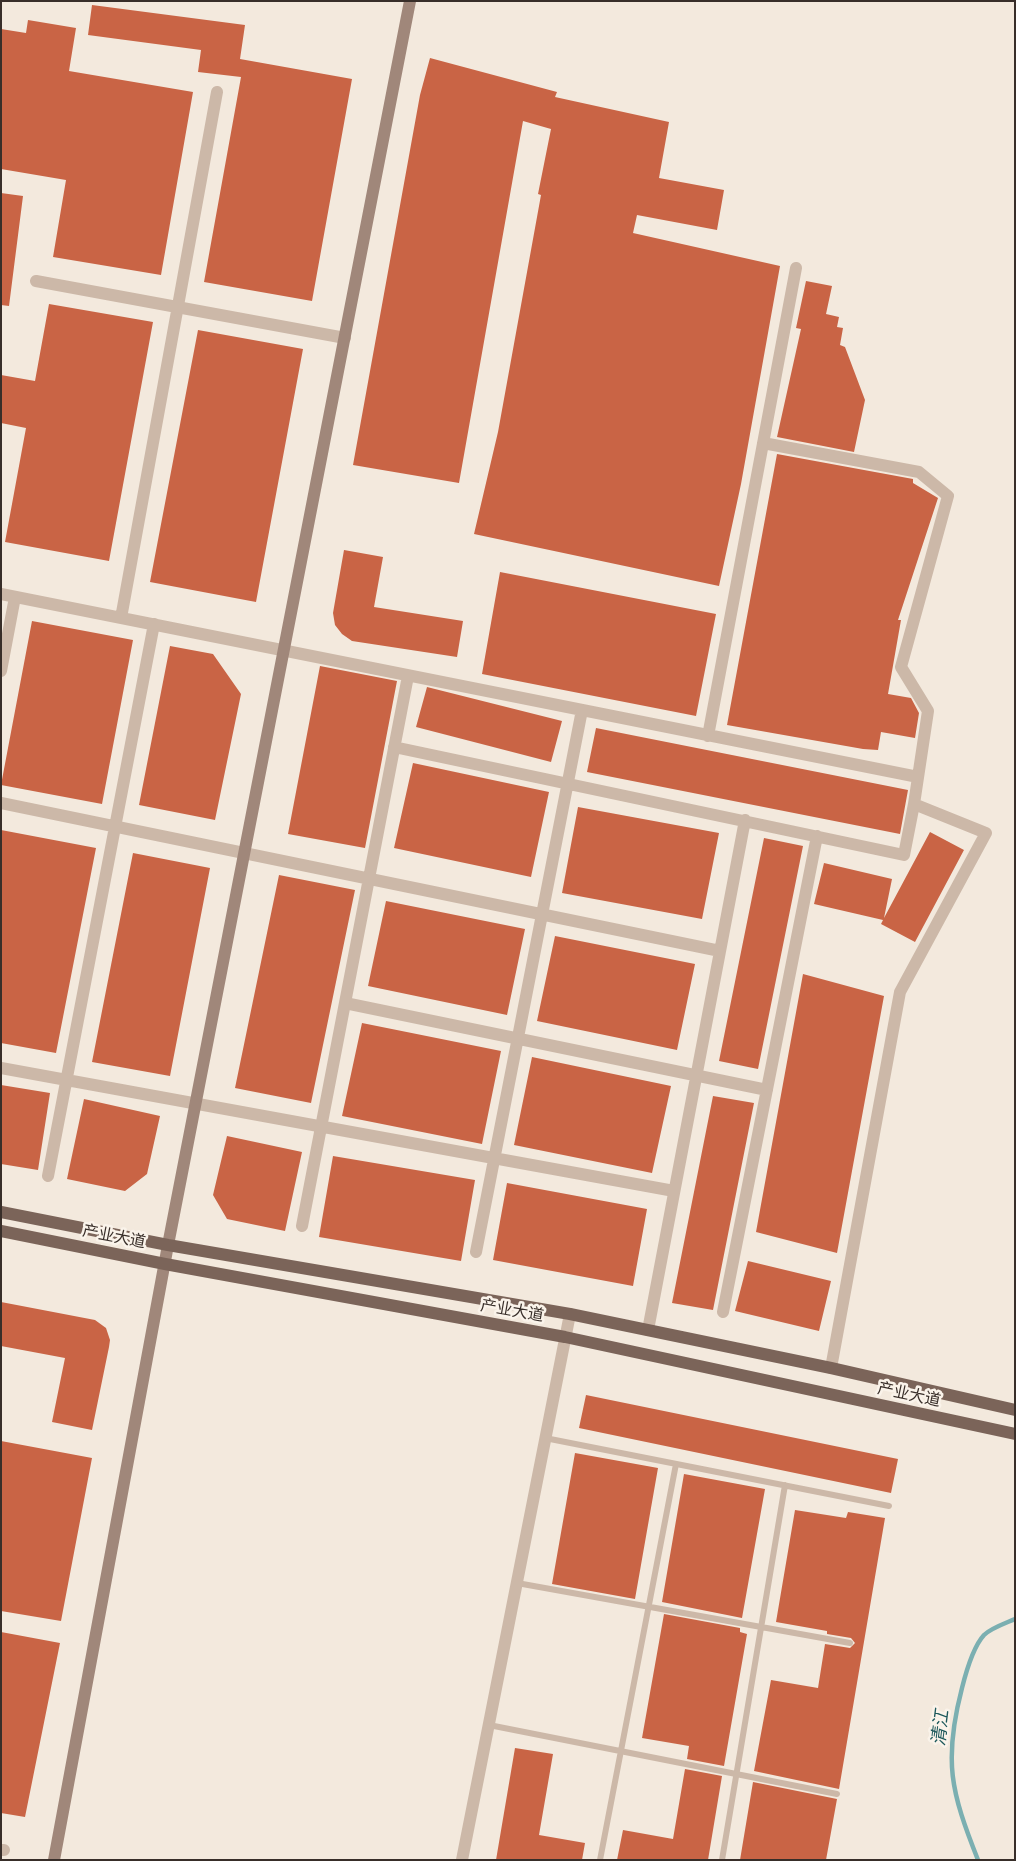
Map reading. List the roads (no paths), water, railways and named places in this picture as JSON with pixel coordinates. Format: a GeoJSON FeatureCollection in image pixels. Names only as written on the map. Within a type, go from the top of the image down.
{"type":"FeatureCollection","features":[{"type":"Feature","properties":{"kind":"main road","name":"产业大道"},"geometry":{"type":"LineString","coordinates":[[1,1212],[168,1245],[570,1314],[831,1368],[1015,1410]]}},
{"type":"Feature","properties":{"kind":"main road","name":"产业大道"},"geometry":{"type":"LineString","coordinates":[[1,1231],[165,1264],[565,1338],[1015,1434]]}},
{"type":"Feature","properties":{"kind":"street"},"geometry":{"type":"LineString","coordinates":[[54,1860],[168,1245],[410,1]]}},
{"type":"Feature","properties":{"kind":"street"},"geometry":{"type":"LineString","coordinates":[[121,618],[217,92]]}},
{"type":"Feature","properties":{"kind":"street"},"geometry":{"type":"LineString","coordinates":[[708,736],[796,268]]}},
{"type":"Feature","properties":{"kind":"street"},"geometry":{"type":"LineString","coordinates":[[36,281],[345,338]]}},
{"type":"Feature","properties":{"kind":"street"},"geometry":{"type":"LineString","coordinates":[[394,747],[904,855],[928,711],[901,667],[948,496],[919,472],[763,443]]}},
{"type":"Feature","properties":{"kind":"street"},"geometry":{"type":"LineString","coordinates":[[1,594],[918,777]]}},
{"type":"Feature","properties":{"kind":"street"},"geometry":{"type":"LineString","coordinates":[[1,671],[15,597]]}},
{"type":"Feature","properties":{"kind":"street"},"geometry":{"type":"LineString","coordinates":[[48,1176],[154,624]]}},
{"type":"Feature","properties":{"kind":"street"},"geometry":{"type":"LineString","coordinates":[[302,1226],[408,676]]}},
{"type":"Feature","properties":{"kind":"street"},"geometry":{"type":"LineString","coordinates":[[476,1252],[582,710]]}},
{"type":"Feature","properties":{"kind":"street"},"geometry":{"type":"LineString","coordinates":[[1,804],[720,951]]}},
{"type":"Feature","properties":{"kind":"street"},"geometry":{"type":"LineString","coordinates":[[831,1368],[900,992],[986,833],[914,804]]}},
{"type":"Feature","properties":{"kind":"street"},"geometry":{"type":"LineString","coordinates":[[648,1330],[745,820]]}},
{"type":"Feature","properties":{"kind":"street"},"geometry":{"type":"LineString","coordinates":[[723,1312],[817,836]]}},
{"type":"Feature","properties":{"kind":"street"},"geometry":{"type":"LineString","coordinates":[[345,1003],[767,1090]]}},
{"type":"Feature","properties":{"kind":"street"},"geometry":{"type":"LineString","coordinates":[[1,1068],[674,1191]]}},
{"type":"Feature","properties":{"kind":"street"},"geometry":{"type":"LineString","coordinates":[[462,1860],[570,1314]]}},
{"type":"Feature","properties":{"kind":"lane"},"geometry":{"type":"LineString","coordinates":[[545,1438],[889,1506]]}},
{"type":"Feature","properties":{"kind":"lane"},"geometry":{"type":"LineString","coordinates":[[600,1860],[676,1464]]}},
{"type":"Feature","properties":{"kind":"lane"},"geometry":{"type":"LineString","coordinates":[[722,1860],[785,1485]]}},
{"type":"Feature","properties":{"kind":"lane"},"geometry":{"type":"LineString","coordinates":[[517,1583],[850,1643]]}},
{"type":"Feature","properties":{"kind":"lane"},"geometry":{"type":"LineString","coordinates":[[488,1725],[837,1794]]}},
{"type":"Feature","properties":{"kind":"waterway","name":"清江"},"geometry":{"type":"LineString","coordinates":[[978,1860],[961,1815],[953,1776],[953,1736],[956,1714],[968,1667],[980,1640],[991,1630],[1015,1619]]}}]}
